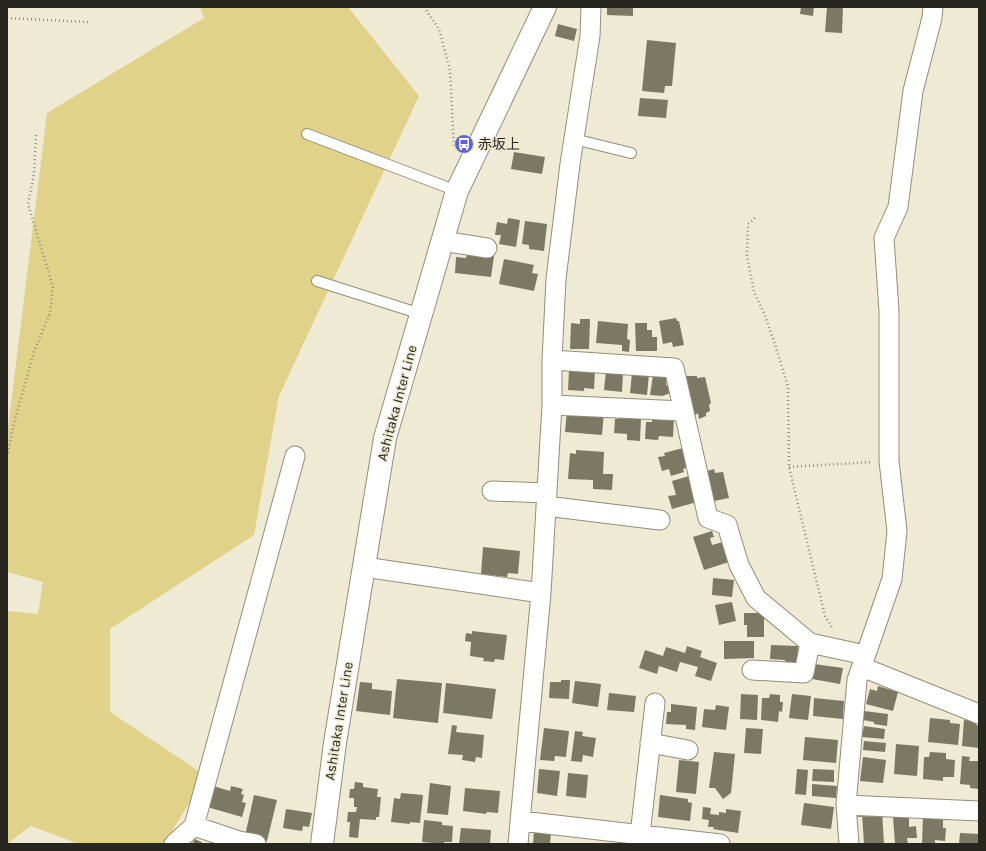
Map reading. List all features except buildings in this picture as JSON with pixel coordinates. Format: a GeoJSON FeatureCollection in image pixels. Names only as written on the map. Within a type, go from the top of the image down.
{"type":"FeatureCollection","features":[{"type":"Feature","properties":{"kind":"main road","name":"Ashitaka Inter Line"},"geometry":{"type":"LineString","coordinates":[[322,844],[335,742],[385,438],[456,191],[545,7]]}},
{"type":"Feature","properties":{"kind":"street"},"geometry":{"type":"LineString","coordinates":[[518,844],[541,593],[552,404],[552,360],[556,279],[574,139],[590,36],[591,7]]}},
{"type":"Feature","properties":{"kind":"street"},"geometry":{"type":"LineString","coordinates":[[849,844],[846,805],[859,658],[892,579],[897,531],[889,461],[889,311],[884,238],[898,207],[913,91],[932,18],[933,7]]}},
{"type":"Feature","properties":{"kind":"street"},"geometry":{"type":"LineString","coordinates":[[442,241],[487,248]]}},
{"type":"Feature","properties":{"kind":"street"},"geometry":{"type":"LineString","coordinates":[[552,360],[674,368],[708,518],[727,525],[739,565],[756,598],[810,643],[859,658],[979,714]]}},
{"type":"Feature","properties":{"kind":"street"},"geometry":{"type":"LineString","coordinates":[[552,404],[683,411]]}},
{"type":"Feature","properties":{"kind":"street"},"geometry":{"type":"LineString","coordinates":[[174,844],[194,826],[295,456]]}},
{"type":"Feature","properties":{"kind":"street"},"geometry":{"type":"LineString","coordinates":[[492,491],[660,520]]}},
{"type":"Feature","properties":{"kind":"street"},"geometry":{"type":"LineString","coordinates":[[364,567],[541,593]]}},
{"type":"Feature","properties":{"kind":"street"},"geometry":{"type":"LineString","coordinates":[[752,670],[804,673],[810,643]]}},
{"type":"Feature","properties":{"kind":"street"},"geometry":{"type":"LineString","coordinates":[[640,835],[655,703]]}},
{"type":"Feature","properties":{"kind":"street"},"geometry":{"type":"LineString","coordinates":[[650,743],[688,750]]}},
{"type":"Feature","properties":{"kind":"street"},"geometry":{"type":"LineString","coordinates":[[846,805],[979,812]]}},
{"type":"Feature","properties":{"kind":"street"},"geometry":{"type":"LineString","coordinates":[[521,821],[720,844]]}},
{"type":"Feature","properties":{"kind":"street"},"geometry":{"type":"LineString","coordinates":[[194,826],[239,841],[256,844]]}},
{"type":"Feature","properties":{"kind":"lane"},"geometry":{"type":"LineString","coordinates":[[307,134],[456,191]]}},
{"type":"Feature","properties":{"kind":"lane"},"geometry":{"type":"LineString","coordinates":[[574,139],[631,153]]}},
{"type":"Feature","properties":{"kind":"lane"},"geometry":{"type":"LineString","coordinates":[[317,280],[421,314]]}},
{"type":"Feature","properties":{"kind":"path"},"geometry":{"type":"LineString","coordinates":[[424,7],[439,29],[450,70],[454,153]]}},
{"type":"Feature","properties":{"kind":"path"},"geometry":{"type":"LineString","coordinates":[[7,18],[89,22]]}},
{"type":"Feature","properties":{"kind":"path"},"geometry":{"type":"LineString","coordinates":[[7,457],[14,423],[34,352],[50,313],[53,287],[28,204],[34,174],[36,135]]}},
{"type":"Feature","properties":{"kind":"path"},"geometry":{"type":"LineString","coordinates":[[755,218],[748,224],[747,256],[754,292],[775,344],[788,387],[789,467],[825,616],[859,658]]}},
{"type":"Feature","properties":{"kind":"path"},"geometry":{"type":"LineString","coordinates":[[789,467],[889,461]]}},
{"type":"Feature","properties":{"kind":"shaded area"},"geometry":{"type":"Polygon","coordinates":[[[200,7],[348,7],[419,96],[279,396],[254,535],[110,629],[110,712],[206,776],[164,844],[79,844],[31,826],[7,844],[7,611],[38,614],[43,582],[7,572],[7,436],[47,113],[204,18],[200,7]]]}},
{"type":"Feature","properties":{"kind":"place","name":"赤坂上"},"geometry":{"type":"Point","coordinates":[464,144]}}]}
